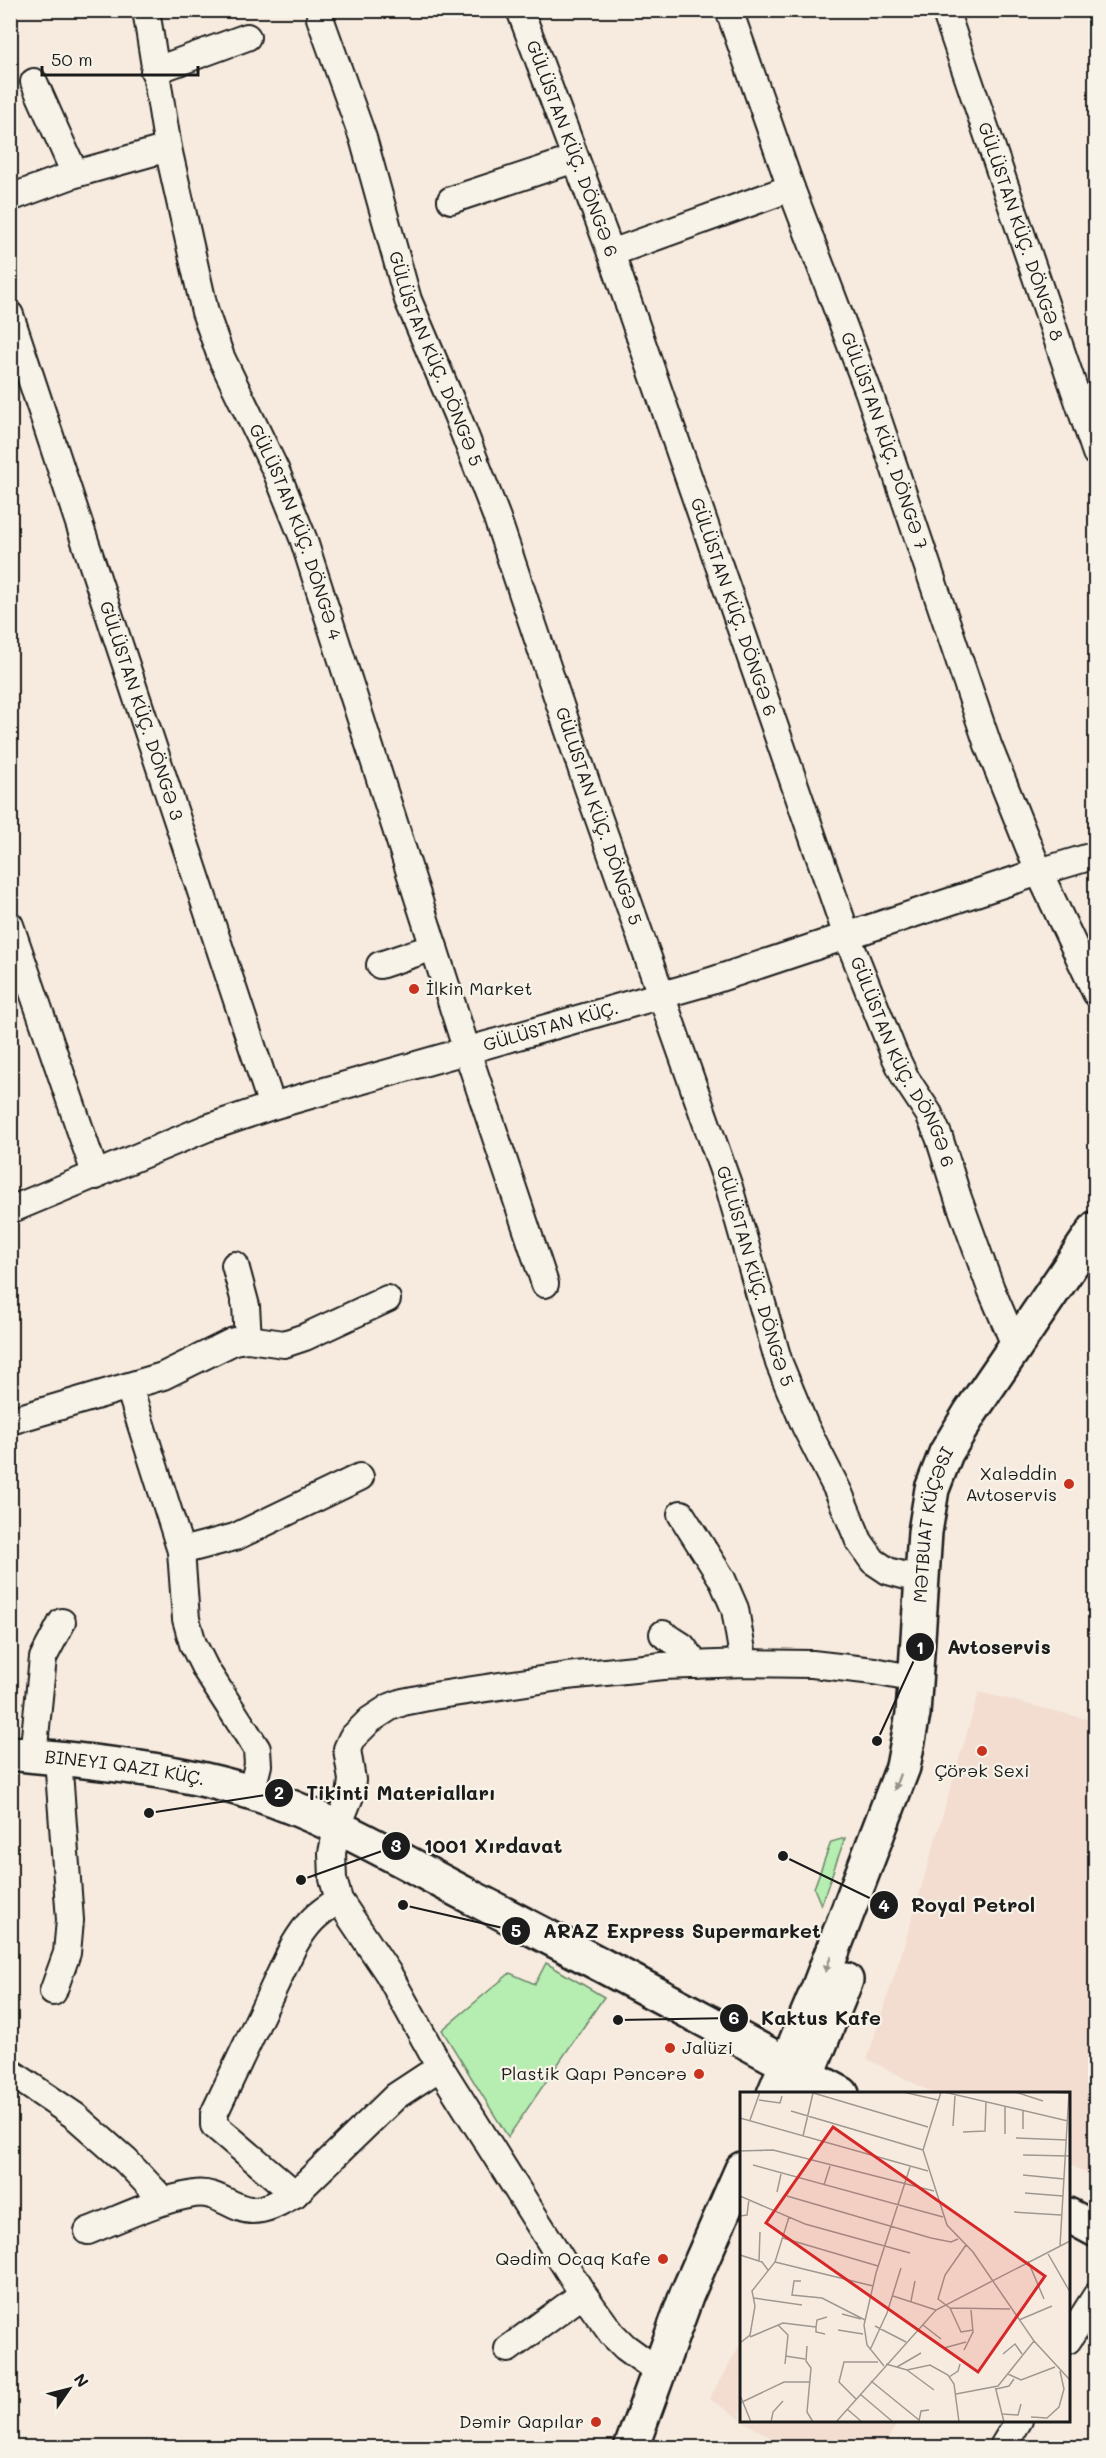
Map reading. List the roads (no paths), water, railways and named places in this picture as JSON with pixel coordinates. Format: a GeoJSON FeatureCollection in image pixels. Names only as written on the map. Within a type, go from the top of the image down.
{"type":"FeatureCollection","features":[{"type":"Feature","properties":{"kind":"main road","name":"MƏTBUAT KÜÇƏSI"},"geometry":{"type":"LineString","coordinates":[[777,2092],[798,2078],[862,1938],[922,1776],[934,1719],[926,1681],[921,1580],[925,1532],[932,1490],[943,1462],[970,1413],[1022,1352],[1093,1246]]}},
{"type":"Feature","properties":{"kind":"main road","name":"MƏTBUAT KÜÇƏSI"},"geometry":{"type":"LineString","coordinates":[[926,1681],[951,1498],[965,1463],[1022,1352]]}},
{"type":"Feature","properties":{"kind":"main road","name":"BINEYI QAZI KÜÇ."},"geometry":{"type":"LineString","coordinates":[[34,1756],[157,1771],[251,1793],[337,1828],[536,1930],[798,2078],[836,2092]]}},
{"type":"Feature","properties":{"kind":"main road"},"geometry":{"type":"LineString","coordinates":[[631,2448],[687,2294],[740,2171]]}},
{"type":"Feature","properties":{"kind":"main road"},"geometry":{"type":"LineString","coordinates":[[658,2371],[740,2210]]}},
{"type":"Feature","properties":{"kind":"main road"},"geometry":{"type":"LineString","coordinates":[[1070,2216],[1095,2230]]}},
{"type":"Feature","properties":{"kind":"street","name":"GÜLÜSTAN KÜÇ. DÖNGƏ 4"},"geometry":{"type":"LineString","coordinates":[[146,10],[168,148],[205,312],[221,357],[276,471],[303,538],[467,1051],[545,1284]]}},
{"type":"Feature","properties":{"kind":"street","name":"GÜLÜSTAN KÜÇ. DÖNGƏ 6"},"geometry":{"type":"LineString","coordinates":[[520,10],[610,253],[847,936],[894,1054],[906,1079],[929,1114],[939,1137],[991,1289],[1022,1352]]}},
{"type":"Feature","properties":{"kind":"street","name":"GÜLÜSTAN KÜÇ. DÖNGƏ 7"},"geometry":{"type":"LineString","coordinates":[[729,10],[791,188],[869,393],[987,745],[1039,872],[1095,993]]}},
{"type":"Feature","properties":{"kind":"street","name":"GÜLÜSTAN KÜÇ. DÖNGƏ 8"},"geometry":{"type":"LineString","coordinates":[[945,10],[1095,453]]}},
{"type":"Feature","properties":{"kind":"street","name":"GÜLÜSTAN KÜÇ. DÖNGƏ 5"},"geometry":{"type":"LineString","coordinates":[[320,18],[363,138],[408,300],[457,415],[496,519],[729,1187],[779,1363],[805,1426],[839,1493],[859,1541],[873,1561],[888,1571],[921,1580]]}},
{"type":"Feature","properties":{"kind":"street"},"geometry":{"type":"LineString","coordinates":[[154,71],[247,38]]}},
{"type":"Feature","properties":{"kind":"street"},"geometry":{"type":"LineString","coordinates":[[34,82],[75,174]]}},
{"type":"Feature","properties":{"kind":"street"},"geometry":{"type":"LineString","coordinates":[[10,198],[75,174],[168,148]]}},
{"type":"Feature","properties":{"kind":"street"},"geometry":{"type":"LineString","coordinates":[[452,200],[575,159]]}},
{"type":"Feature","properties":{"kind":"street"},"geometry":{"type":"LineString","coordinates":[[610,253],[791,188]]}},
{"type":"Feature","properties":{"kind":"street","name":"GÜLÜSTAN KÜÇ. DÖNGƏ 3"},"geometry":{"type":"LineString","coordinates":[[10,315],[272,1106]]}},
{"type":"Feature","properties":{"kind":"street","name":"GÜLÜSTAN KÜÇ."},"geometry":{"type":"LineString","coordinates":[[10,1210],[207,1128],[272,1106],[661,995],[1095,855]]}},
{"type":"Feature","properties":{"kind":"street"},"geometry":{"type":"LineString","coordinates":[[10,925],[96,1176]]}},
{"type":"Feature","properties":{"kind":"street"},"geometry":{"type":"LineString","coordinates":[[380,965],[434,947]]}},
{"type":"Feature","properties":{"kind":"street"},"geometry":{"type":"LineString","coordinates":[[235,1265],[246,1306],[248,1340]]}},
{"type":"Feature","properties":{"kind":"street"},"geometry":{"type":"LineString","coordinates":[[10,1421],[129,1388],[163,1376],[234,1341],[248,1340],[284,1344],[387,1299]]}},
{"type":"Feature","properties":{"kind":"street"},"geometry":{"type":"LineString","coordinates":[[129,1388],[181,1551],[186,1619],[193,1644],[206,1670],[256,1749],[258,1765],[251,1793]]}},
{"type":"Feature","properties":{"kind":"street"},"geometry":{"type":"LineString","coordinates":[[181,1551],[235,1537],[360,1477]]}},
{"type":"Feature","properties":{"kind":"street"},"geometry":{"type":"LineString","coordinates":[[681,1514],[722,1579],[735,1609],[744,1663]]}},
{"type":"Feature","properties":{"kind":"street"},"geometry":{"type":"LineString","coordinates":[[53,1992],[67,1953],[70,1920],[34,1756],[43,1658],[62,1622]]}},
{"type":"Feature","properties":{"kind":"street"},"geometry":{"type":"LineString","coordinates":[[663,1634],[682,1646],[696,1665]]}},
{"type":"Feature","properties":{"kind":"street"},"geometry":{"type":"LineString","coordinates":[[658,2371],[625,2347],[612,2334],[583,2294],[440,2067],[405,2000],[339,1900],[333,1880],[332,1853],[337,1828],[350,1796],[352,1780],[347,1749],[349,1743],[370,1720],[390,1707],[433,1696],[567,1676],[663,1666],[744,1663],[812,1664],[874,1671],[926,1681]]}},
{"type":"Feature","properties":{"kind":"street"},"geometry":{"type":"LineString","coordinates":[[296,2194],[214,2125],[214,2114],[303,1931],[319,1913],[339,1900]]}},
{"type":"Feature","properties":{"kind":"street"},"geometry":{"type":"LineString","coordinates":[[88,2231],[164,2201],[196,2194],[207,2194],[250,2210],[276,2204],[296,2194],[396,2096],[440,2067]]}},
{"type":"Feature","properties":{"kind":"street"},"geometry":{"type":"LineString","coordinates":[[10,2072],[75,2116],[126,2162],[164,2201]]}},
{"type":"Feature","properties":{"kind":"street"},"geometry":{"type":"LineString","coordinates":[[508,2349],[583,2294]]}},
{"type":"Feature","properties":{"kind":"street"},"geometry":{"type":"LineString","coordinates":[[1070,2337],[1095,2296]]}},
{"type":"Feature","properties":{"kind":"street"},"geometry":{"type":"LineString","coordinates":[[1002,2448],[1018,2422]]}},
{"type":"Feature","properties":{"kind":"place","name":"İlkin Market"},"geometry":{"type":"Point","coordinates":[414,989]}},
{"type":"Feature","properties":{"kind":"place","name":"Xaləddin Avtoservis"},"geometry":{"type":"Point","coordinates":[1069,1484]}},
{"type":"Feature","properties":{"kind":"place","name":"Avtoservis"},"geometry":{"type":"Point","coordinates":[877,1741]}},
{"type":"Feature","properties":{"kind":"place","name":"Çörək Sexi"},"geometry":{"type":"Point","coordinates":[982,1751]}},
{"type":"Feature","properties":{"kind":"place","name":"Tikinti Materialları"},"geometry":{"type":"Point","coordinates":[149,1813]}},
{"type":"Feature","properties":{"kind":"place","name":"Royal Petrol"},"geometry":{"type":"Point","coordinates":[783,1856]}},
{"type":"Feature","properties":{"kind":"place","name":"1001 Xırdavat"},"geometry":{"type":"Point","coordinates":[301,1880]}},
{"type":"Feature","properties":{"kind":"place","name":"ARAZ Express Supermarket"},"geometry":{"type":"Point","coordinates":[403,1905]}},
{"type":"Feature","properties":{"kind":"place","name":"Kaktus Kafe"},"geometry":{"type":"Point","coordinates":[618,2020]}},
{"type":"Feature","properties":{"kind":"place","name":"Jalüzi"},"geometry":{"type":"Point","coordinates":[670,2048]}},
{"type":"Feature","properties":{"kind":"place","name":"Plastik Qapı Pəncərə"},"geometry":{"type":"Point","coordinates":[699,2074]}},
{"type":"Feature","properties":{"kind":"place","name":"Qədim Ocaq Kafe"},"geometry":{"type":"Point","coordinates":[663,2259]}},
{"type":"Feature","properties":{"kind":"place","name":"Dəmir Qapılar"},"geometry":{"type":"Point","coordinates":[596,2422]}}]}
